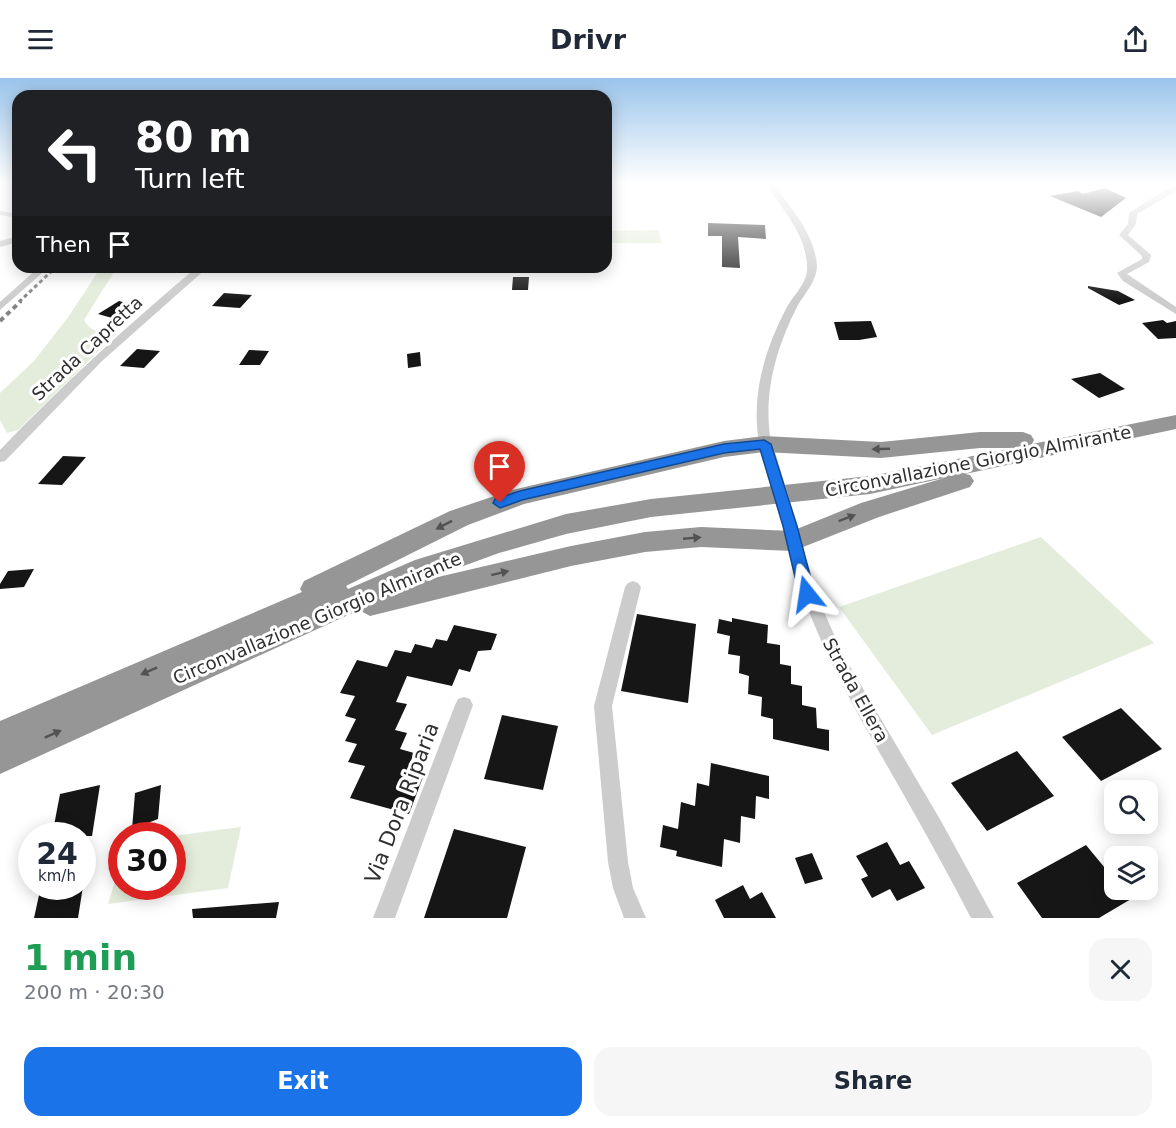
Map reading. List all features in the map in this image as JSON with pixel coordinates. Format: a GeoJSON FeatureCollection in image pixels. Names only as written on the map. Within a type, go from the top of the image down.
{"type":"FeatureCollection","features":[{"type":"Feature","properties":{"kind":"highway","name":"Circonvallazione Giorgio Almirante"},"geometry":{"type":"LineString","coordinates":[[0,758],[424,568],[496,544],[566,524],[651,508],[870,485],[1176,409]]}},
{"type":"Feature","properties":{"kind":"highway","name":"Circonvallazione Giorgio Almirante"},"geometry":{"type":"LineString","coordinates":[[0,737],[275,615],[425,552],[516,522],[657,493],[869,471],[1176,423]]}},
{"type":"Feature","properties":{"kind":"highway"},"geometry":{"type":"LineString","coordinates":[[275,615],[302,594],[459,518],[520,496],[724,448],[881,450],[980,440],[1033,445]]}},
{"type":"Feature","properties":{"kind":"highway"},"geometry":{"type":"LineString","coordinates":[[301,622],[571,556],[645,542],[791,533],[1004,468],[1033,445]]}},
{"type":"Feature","properties":{"kind":"street","name":"Strada Ellera"},"geometry":{"type":"LineString","coordinates":[[795,221],[808,247],[813,269],[792,308],[768,371],[760,402],[766,449],[807,594],[835,659],[923,808],[983,918]]}},
{"type":"Feature","properties":{"kind":"street"},"geometry":{"type":"LineString","coordinates":[[1132,221],[1132,225],[1123,235],[1147,255],[1146,260],[1122,273],[1126,279],[1176,311]]}},
{"type":"Feature","properties":{"kind":"street"},"geometry":{"type":"LineString","coordinates":[[0,307],[37,273]]}},
{"type":"Feature","properties":{"kind":"street","name":"Strada Capretta"},"geometry":{"type":"LineString","coordinates":[[0,458],[39,415],[116,340],[195,273]]}},
{"type":"Feature","properties":{"kind":"street"},"geometry":{"type":"LineString","coordinates":[[633,587],[603,706],[614,830],[623,888],[635,918]]}},
{"type":"Feature","properties":{"kind":"street","name":"Via Dora Riparia"},"geometry":{"type":"LineString","coordinates":[[384,918],[464,705]]}},
{"type":"Feature","properties":{"kind":"green space"},"geometry":{"type":"Polygon","coordinates":[[[659,230],[661,243],[612,243],[612,231],[659,230]]]}},
{"type":"Feature","properties":{"kind":"green space"},"geometry":{"type":"Polygon","coordinates":[[[97,273],[113,273],[84,320],[94,330],[117,333],[18,430],[7,433],[0,420],[0,393],[34,361],[69,316],[97,273]]]}},
{"type":"Feature","properties":{"kind":"green space"},"geometry":{"type":"Polygon","coordinates":[[[1041,537],[1154,643],[932,735],[839,607],[1041,537]]]}},
{"type":"Feature","properties":{"kind":"green space"},"geometry":{"type":"Polygon","coordinates":[[[241,827],[228,888],[186,894],[186,834],[241,827]]]}},
{"type":"Feature","properties":{"kind":"green space"},"geometry":{"type":"Polygon","coordinates":[[[109,900],[138,900],[108,904],[109,900]]]}},
{"type":"Feature","properties":{"kind":"building"},"geometry":{"type":"Polygon","coordinates":[[[708,223],[765,225],[766,239],[738,237],[740,268],[722,267],[722,236],[708,236],[708,223]]]}},
{"type":"Feature","properties":{"kind":"building"},"geometry":{"type":"Polygon","coordinates":[[[513,277],[529,277],[528,290],[512,290],[513,277]]]}},
{"type":"Feature","properties":{"kind":"building"},"geometry":{"type":"Polygon","coordinates":[[[1088,286],[1118,291],[1135,300],[1119,305],[1088,286]]]}},
{"type":"Feature","properties":{"kind":"building"},"geometry":{"type":"Polygon","coordinates":[[[224,293],[252,295],[240,308],[212,306],[224,293]]]}},
{"type":"Feature","properties":{"kind":"building"},"geometry":{"type":"Polygon","coordinates":[[[119,301],[140,307],[119,320],[98,314],[119,301]]]}},
{"type":"Feature","properties":{"kind":"building"},"geometry":{"type":"Polygon","coordinates":[[[1163,320],[1167,323],[1176,321],[1176,338],[1158,339],[1142,323],[1163,320]]]}},
{"type":"Feature","properties":{"kind":"building"},"geometry":{"type":"Polygon","coordinates":[[[871,321],[877,337],[839,340],[834,322],[871,321]]]}},
{"type":"Feature","properties":{"kind":"building"},"geometry":{"type":"Polygon","coordinates":[[[137,349],[160,351],[144,368],[120,366],[137,349]]]}},
{"type":"Feature","properties":{"kind":"building"},"geometry":{"type":"Polygon","coordinates":[[[249,350],[269,351],[260,365],[239,365],[249,350]]]}},
{"type":"Feature","properties":{"kind":"building"},"geometry":{"type":"Polygon","coordinates":[[[420,352],[421,366],[408,368],[407,354],[420,352]]]}},
{"type":"Feature","properties":{"kind":"building"},"geometry":{"type":"Polygon","coordinates":[[[1100,373],[1125,389],[1099,398],[1071,379],[1100,373]]]}},
{"type":"Feature","properties":{"kind":"building"},"geometry":{"type":"Polygon","coordinates":[[[63,456],[86,457],[62,485],[38,484],[63,456]]]}},
{"type":"Feature","properties":{"kind":"building"},"geometry":{"type":"Polygon","coordinates":[[[34,569],[24,587],[0,589],[0,584],[8,571],[34,569]]]}},
{"type":"Feature","properties":{"kind":"building"},"geometry":{"type":"Polygon","coordinates":[[[637,614],[696,624],[688,703],[621,691],[637,614]]]}},
{"type":"Feature","properties":{"kind":"building"},"geometry":{"type":"Polygon","coordinates":[[[732,618],[768,625],[767,643],[780,645],[780,664],[791,666],[791,684],[802,686],[802,705],[816,708],[817,728],[829,730],[829,751],[773,739],[773,719],[761,716],[762,697],[748,694],[749,676],[739,673],[740,656],[728,654],[730,636],[717,633],[719,619],[732,622],[732,618]]]}},
{"type":"Feature","properties":{"kind":"building"},"geometry":{"type":"Polygon","coordinates":[[[454,625],[497,634],[491,650],[478,651],[470,672],[459,669],[452,686],[407,676],[396,702],[407,704],[395,730],[407,733],[400,749],[414,753],[406,773],[423,777],[409,814],[350,798],[365,766],[348,762],[357,744],[345,741],[356,719],[345,716],[355,696],[340,693],[357,660],[387,667],[395,650],[411,653],[415,644],[432,648],[436,639],[447,641],[454,625]]]}},
{"type":"Feature","properties":{"kind":"building"},"geometry":{"type":"Polygon","coordinates":[[[1121,708],[1162,749],[1101,781],[1062,737],[1121,708]]]}},
{"type":"Feature","properties":{"kind":"building"},"geometry":{"type":"Polygon","coordinates":[[[502,715],[558,726],[543,790],[484,779],[502,715]]]}},
{"type":"Feature","properties":{"kind":"building"},"geometry":{"type":"Polygon","coordinates":[[[1017,751],[1054,796],[987,831],[951,783],[1017,751]]]}},
{"type":"Feature","properties":{"kind":"building"},"geometry":{"type":"Polygon","coordinates":[[[711,763],[769,776],[769,799],[756,796],[755,819],[741,816],[740,843],[724,839],[722,867],[676,856],[677,851],[660,847],[663,825],[678,829],[681,802],[695,806],[697,783],[709,786],[711,763]]]}},
{"type":"Feature","properties":{"kind":"building"},"geometry":{"type":"Polygon","coordinates":[[[100,785],[94,822],[55,822],[60,794],[100,785]]]}},
{"type":"Feature","properties":{"kind":"building"},"geometry":{"type":"Polygon","coordinates":[[[161,785],[158,819],[150,822],[133,822],[135,793],[161,785]]]}},
{"type":"Feature","properties":{"kind":"building"},"geometry":{"type":"Polygon","coordinates":[[[454,829],[526,847],[507,918],[424,918],[454,829]]]}},
{"type":"Feature","properties":{"kind":"building"},"geometry":{"type":"Polygon","coordinates":[[[887,842],[900,865],[909,861],[925,888],[897,901],[890,889],[872,898],[861,879],[868,876],[856,856],[887,842]]]}},
{"type":"Feature","properties":{"kind":"building"},"geometry":{"type":"Polygon","coordinates":[[[1086,845],[1104,867],[1104,900],[1129,900],[1099,918],[1042,918],[1017,883],[1086,845]]]}},
{"type":"Feature","properties":{"kind":"building"},"geometry":{"type":"Polygon","coordinates":[[[812,853],[823,879],[805,884],[795,858],[812,853]]]}},
{"type":"Feature","properties":{"kind":"building"},"geometry":{"type":"Polygon","coordinates":[[[743,885],[750,899],[762,892],[776,918],[724,918],[715,900],[743,885]]]}},
{"type":"Feature","properties":{"kind":"building"},"geometry":{"type":"Polygon","coordinates":[[[38,900],[81,900],[78,918],[34,918],[38,900]]]}},
{"type":"Feature","properties":{"kind":"building"},"geometry":{"type":"Polygon","coordinates":[[[279,902],[276,918],[193,918],[192,909],[279,902]]]}},
{"type":"Feature","properties":{"kind":"railway"},"geometry":{"type":"LineString","coordinates":[[19,302],[50,273]]}},
{"type":"Feature","properties":{"kind":"railway"},"geometry":{"type":"LineString","coordinates":[[0,321],[21,301]]}},
{"type":"Feature","properties":{"kind":"route"},"geometry":{"type":"LineString","coordinates":[[500,503],[520,496],[724,448],[764,444],[790,526],[807,594]]}}]}
